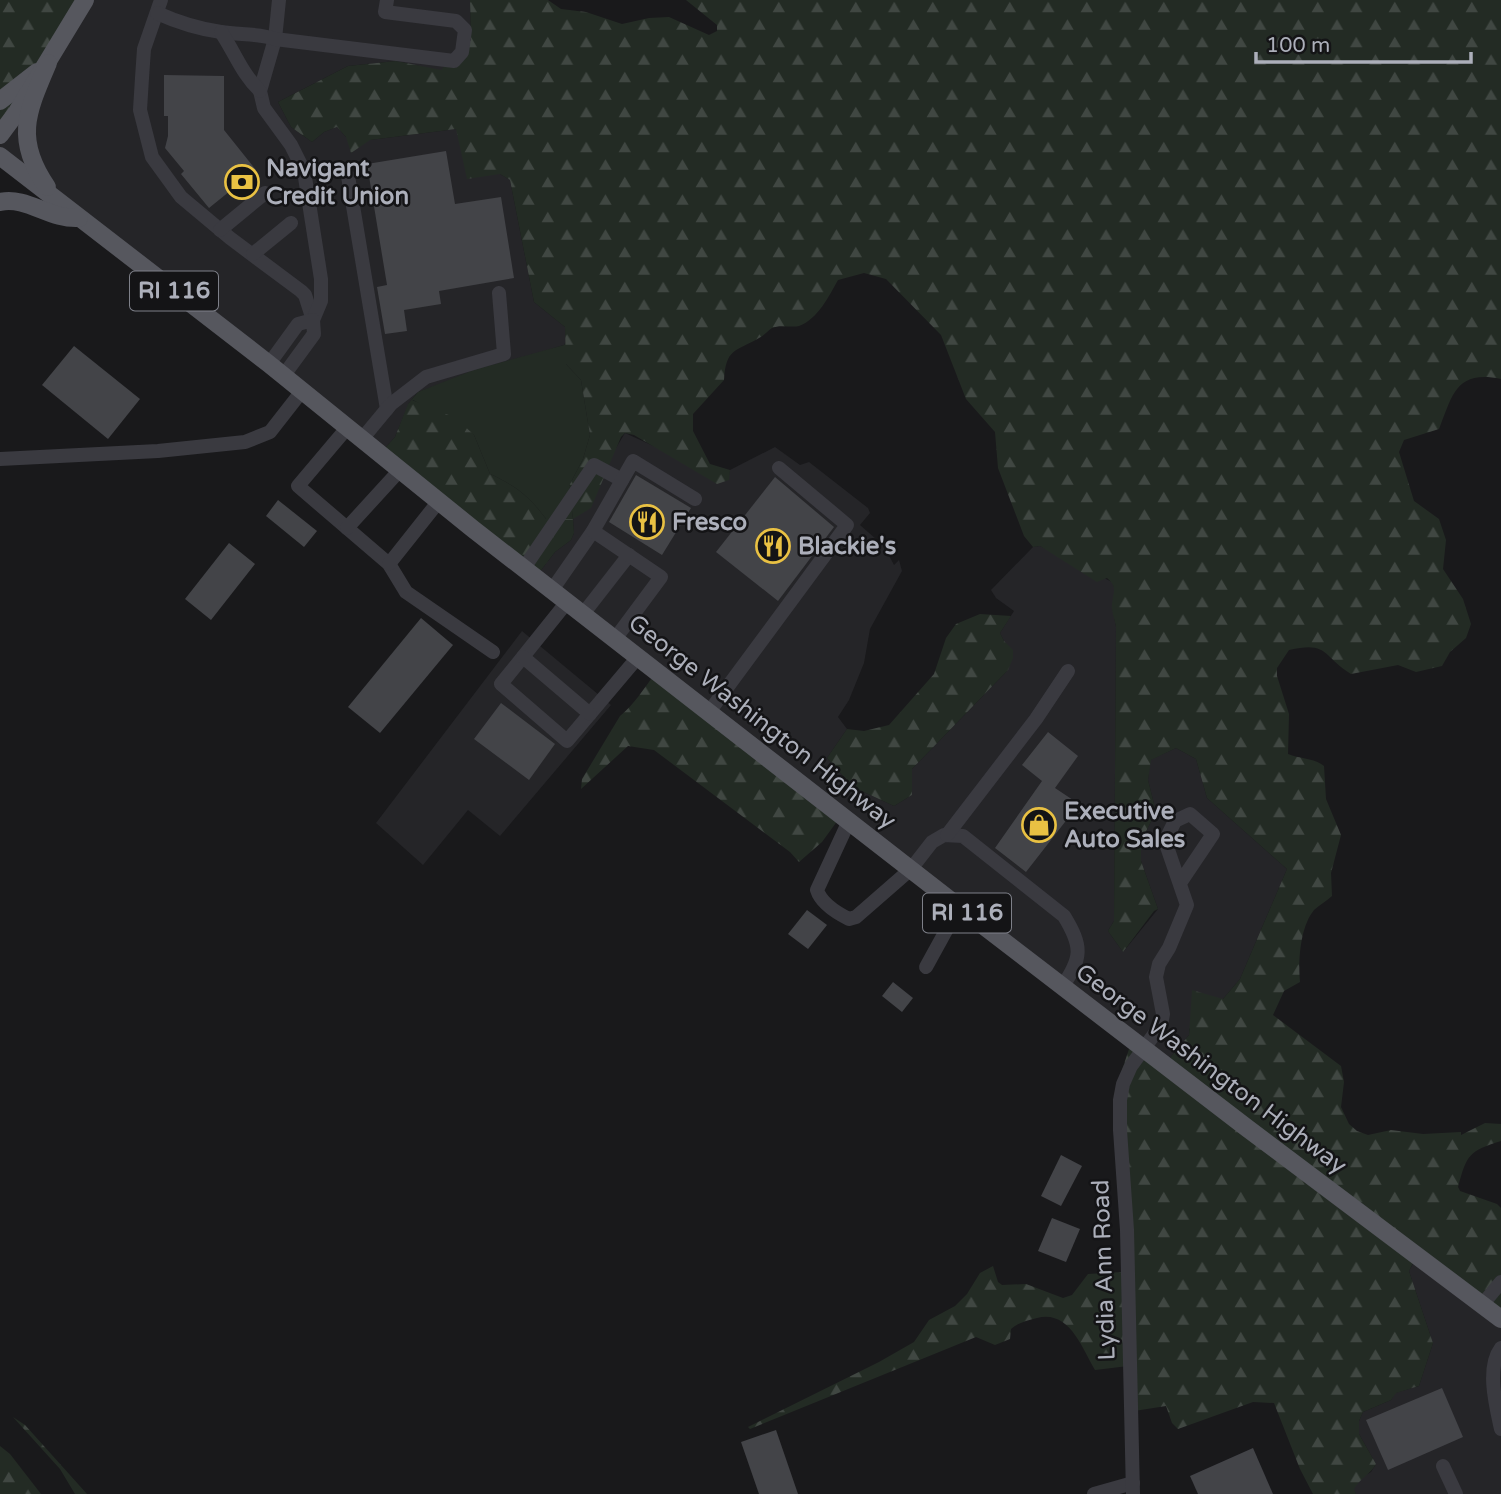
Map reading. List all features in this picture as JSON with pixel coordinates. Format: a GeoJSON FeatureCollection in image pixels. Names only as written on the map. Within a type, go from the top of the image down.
{"type":"FeatureCollection","features":[{"type":"Feature","properties":{"kind":"main road"},"geometry":{"type":"LineString","coordinates":[[0,135],[48,63],[85,0]]}},
{"type":"Feature","properties":{"kind":"main road"},"geometry":{"type":"LineString","coordinates":[[0,101],[48,63]]}},
{"type":"Feature","properties":{"kind":"main road"},"geometry":{"type":"LineString","coordinates":[[48,63],[29,115],[29,155],[56,198],[79,218]]}},
{"type":"Feature","properties":{"kind":"main road","name":"George Washington Highway"},"geometry":{"type":"LineString","coordinates":[[0,156],[276,369],[524,568],[1062,987],[1501,1319]]}},
{"type":"Feature","properties":{"kind":"main road"},"geometry":{"type":"LineString","coordinates":[[0,202],[20,202],[64,219],[79,218]]}},
{"type":"Feature","properties":{"kind":"street"},"geometry":{"type":"LineString","coordinates":[[279,0],[275,39],[260,91],[264,108],[291,145],[304,171],[321,279],[321,301],[313,320]]}},
{"type":"Feature","properties":{"kind":"street"},"geometry":{"type":"LineString","coordinates":[[313,320],[305,295],[181,197],[152,157],[140,110],[144,50],[159,7],[194,27],[221,32],[454,61],[462,52],[465,30],[456,21],[385,12],[387,0]]}},
{"type":"Feature","properties":{"kind":"street"},"geometry":{"type":"LineString","coordinates":[[221,32],[245,77],[260,91]]}},
{"type":"Feature","properties":{"kind":"street"},"geometry":{"type":"LineString","coordinates":[[348,176],[387,409]]}},
{"type":"Feature","properties":{"kind":"street"},"geometry":{"type":"LineString","coordinates":[[220,230],[265,194]]}},
{"type":"Feature","properties":{"kind":"street"},"geometry":{"type":"LineString","coordinates":[[253,254],[291,223]]}},
{"type":"Feature","properties":{"kind":"street"},"geometry":{"type":"LineString","coordinates":[[362,439],[387,409],[426,377],[504,354],[499,293]]}},
{"type":"Feature","properties":{"kind":"street"},"geometry":{"type":"LineString","coordinates":[[276,369],[298,324],[313,320]]}},
{"type":"Feature","properties":{"kind":"street"},"geometry":{"type":"LineString","coordinates":[[0,459],[158,451],[245,442],[270,432],[302,391]]}},
{"type":"Feature","properties":{"kind":"street"},"geometry":{"type":"LineString","coordinates":[[347,428],[299,486],[388,564],[407,592],[492,652]]}},
{"type":"Feature","properties":{"kind":"street"},"geometry":{"type":"LineString","coordinates":[[552,590],[593,531],[633,461],[695,499]]}},
{"type":"Feature","properties":{"kind":"street"},"geometry":{"type":"LineString","coordinates":[[524,568],[594,465],[622,480]]}},
{"type":"Feature","properties":{"kind":"street"},"geometry":{"type":"LineString","coordinates":[[709,712],[848,525],[779,468]]}},
{"type":"Feature","properties":{"kind":"street"},"geometry":{"type":"LineString","coordinates":[[347,528],[400,470]]}},
{"type":"Feature","properties":{"kind":"street"},"geometry":{"type":"LineString","coordinates":[[388,564],[439,501]]}},
{"type":"Feature","properties":{"kind":"street"},"geometry":{"type":"LineString","coordinates":[[593,531],[661,577],[615,639]]}},
{"type":"Feature","properties":{"kind":"street"},"geometry":{"type":"LineString","coordinates":[[583,614],[629,555]]}},
{"type":"Feature","properties":{"kind":"street"},"geometry":{"type":"LineString","coordinates":[[568,602],[501,684],[567,741],[638,657]]}},
{"type":"Feature","properties":{"kind":"street"},"geometry":{"type":"LineString","coordinates":[[523,657],[590,714]]}},
{"type":"Feature","properties":{"kind":"street"},"geometry":{"type":"LineString","coordinates":[[849,821],[817,890],[820,897],[849,919],[856,917],[911,869],[932,842],[947,835],[1036,719],[1068,671]]}},
{"type":"Feature","properties":{"kind":"street"},"geometry":{"type":"LineString","coordinates":[[947,835],[963,836],[1064,916],[1072,929],[1079,957],[1077,965],[1062,987]]}},
{"type":"Feature","properties":{"kind":"street","name":"Lydia Ann Road"},"geometry":{"type":"LineString","coordinates":[[1133,1488],[1127,1230],[1119,1116],[1123,1084],[1131,1066],[1156,1034],[1163,1014],[1156,977],[1159,964],[1169,948],[1187,905],[1180,883]]}},
{"type":"Feature","properties":{"kind":"street"},"geometry":{"type":"LineString","coordinates":[[926,967],[959,907]]}},
{"type":"Feature","properties":{"kind":"street"},"geometry":{"type":"LineString","coordinates":[[1482,1305],[1501,1282]]}},
{"type":"Feature","properties":{"kind":"street"},"geometry":{"type":"LineString","coordinates":[[1501,1348],[1496,1354],[1494,1380],[1501,1429]]}},
{"type":"Feature","properties":{"kind":"street"},"geometry":{"type":"LineString","coordinates":[[1443,1465],[1455,1494]]}},
{"type":"Feature","properties":{"kind":"street"},"geometry":{"type":"LineString","coordinates":[[1094,1494],[1133,1488]]}},
{"type":"Feature","properties":{"kind":"shaded area"},"geometry":{"type":"Polygon","coordinates":[[[86,0],[470,0],[471,40],[441,71],[396,61],[348,66],[278,102],[291,127],[312,142],[324,132],[337,127],[346,137],[370,140],[456,129],[500,174],[510,180],[534,302],[565,327],[564,345],[418,392],[409,403],[395,437],[378,456],[0,161],[0,138],[86,0]]]}},
{"type":"Feature","properties":{"kind":"shaded area"},"geometry":{"type":"Polygon","coordinates":[[[625,433],[728,480],[730,470],[775,447],[800,465],[809,462],[868,508],[870,513],[860,525],[884,546],[894,565],[899,560],[902,571],[870,629],[864,663],[849,700],[838,717],[847,729],[827,758],[853,787],[894,806],[912,795],[912,769],[1008,670],[1004,641],[1000,633],[1014,611],[996,598],[991,590],[1033,547],[1040,546],[1112,582],[1116,592],[1112,606],[1116,627],[1114,921],[1108,931],[1123,952],[1158,909],[1141,861],[1141,841],[1156,812],[1148,780],[1150,760],[1176,748],[1196,759],[1207,798],[1287,869],[1240,979],[1223,999],[1189,1029],[1189,1035],[1164,1065],[535,578],[555,552],[571,540],[574,533],[573,519],[625,433]]]}},
{"type":"Feature","properties":{"kind":"shaded area"},"geometry":{"type":"Polygon","coordinates":[[[522,631],[611,705],[500,836],[468,810],[423,865],[376,823],[522,631]]]}},
{"type":"Feature","properties":{"kind":"shaded area"},"geometry":{"type":"Polygon","coordinates":[[[1416,1258],[1501,1322],[1501,1494],[1356,1494],[1353,1489],[1359,1479],[1371,1472],[1376,1464],[1359,1434],[1359,1421],[1363,1412],[1391,1400],[1395,1393],[1419,1386],[1433,1343],[1409,1271],[1416,1258]]]}},
{"type":"Feature","properties":{"kind":"green space"},"geometry":{"type":"Polygon","coordinates":[[[0,0],[86,0],[0,138],[0,0]]]}},
{"type":"Feature","properties":{"kind":"green space"},"geometry":{"type":"Polygon","coordinates":[[[470,0],[548,0],[561,9],[586,12],[622,24],[669,17],[709,35],[717,31],[717,25],[686,0],[1501,0],[1501,379],[1474,378],[1465,382],[1453,395],[1439,429],[1404,440],[1399,452],[1414,501],[1439,519],[1446,540],[1443,569],[1463,599],[1471,624],[1466,638],[1450,652],[1442,666],[1416,672],[1398,665],[1351,674],[1324,652],[1311,647],[1289,650],[1277,668],[1289,714],[1288,754],[1316,761],[1324,766],[1326,799],[1341,835],[1331,873],[1332,896],[1314,910],[1303,935],[1299,964],[1300,982],[1284,991],[1273,1015],[1341,1066],[1344,1082],[1341,1107],[1349,1124],[1357,1131],[1368,1135],[1391,1130],[1423,1134],[1461,1132],[1461,1135],[1485,1123],[1501,1124],[1501,1141],[1471,1155],[1458,1187],[1460,1191],[1497,1204],[1501,1208],[1501,1322],[1415,1259],[1409,1271],[1433,1343],[1419,1386],[1396,1393],[1391,1400],[1363,1412],[1359,1421],[1359,1434],[1376,1464],[1356,1485],[1356,1494],[1313,1494],[1300,1469],[1274,1403],[1253,1402],[1178,1429],[1172,1423],[1166,1406],[1134,1411],[1128,1366],[1095,1370],[1073,1332],[1058,1319],[1048,1317],[1017,1325],[1011,1329],[1010,1339],[995,1345],[976,1337],[750,1429],[748,1427],[914,1342],[929,1320],[955,1306],[967,1294],[980,1273],[993,1266],[998,1282],[1002,1285],[1026,1284],[1063,1298],[1072,1295],[1088,1274],[1122,1272],[1117,1085],[1130,1046],[1164,1065],[1189,1035],[1192,990],[1223,999],[1240,979],[1287,869],[1207,798],[1196,759],[1176,748],[1151,760],[1148,780],[1156,812],[1141,841],[1141,861],[1158,909],[1123,952],[1108,931],[1114,921],[1114,587],[1107,578],[1097,582],[1040,546],[1033,547],[1024,536],[998,468],[995,432],[966,399],[941,335],[886,279],[864,273],[838,280],[822,306],[806,323],[772,328],[733,352],[727,362],[724,380],[693,414],[693,431],[710,464],[730,470],[729,480],[717,484],[634,435],[625,433],[591,508],[573,519],[569,486],[583,459],[590,435],[581,380],[566,364],[565,327],[534,302],[510,180],[500,174],[467,179],[456,129],[370,140],[351,153],[346,137],[337,127],[324,132],[312,142],[291,127],[278,102],[348,66],[396,61],[441,70],[471,40],[470,0]]]}},
{"type":"Feature","properties":{"kind":"green space"},"geometry":{"type":"Polygon","coordinates":[[[566,342],[566,364],[581,380],[590,435],[583,459],[569,486],[573,519],[546,519],[521,492],[490,474],[474,435],[413,400],[408,404],[418,392],[474,370],[564,345],[566,342]]]}},
{"type":"Feature","properties":{"kind":"green space"},"geometry":{"type":"Polygon","coordinates":[[[412,400],[456,418],[474,435],[490,474],[521,492],[546,519],[573,519],[574,533],[571,540],[555,552],[535,578],[378,456],[395,437],[412,400]]]}},
{"type":"Feature","properties":{"kind":"green space"},"geometry":{"type":"Polygon","coordinates":[[[980,614],[1011,616],[1000,633],[1013,650],[1008,670],[912,769],[912,795],[894,806],[853,787],[827,758],[847,729],[864,731],[889,725],[934,674],[946,638],[956,624],[980,614]]]}},
{"type":"Feature","properties":{"kind":"green space"},"geometry":{"type":"Polygon","coordinates":[[[655,674],[838,820],[822,842],[799,862],[790,852],[654,750],[628,746],[581,789],[582,779],[620,716],[655,674]]]}},
{"type":"Feature","properties":{"kind":"green space"},"geometry":{"type":"Polygon","coordinates":[[[13,1417],[25,1425],[87,1494],[75,1494],[60,1469],[13,1417]]]}},
{"type":"Feature","properties":{"kind":"green space"},"geometry":{"type":"Polygon","coordinates":[[[0,1446],[10,1454],[41,1494],[0,1494],[0,1446]]]}},
{"type":"Feature","properties":{"kind":"building"},"geometry":{"type":"Polygon","coordinates":[[[164,75],[224,76],[224,130],[256,170],[209,208],[181,174],[184,171],[165,148],[168,116],[164,116],[164,75]]]}},
{"type":"Feature","properties":{"kind":"building"},"geometry":{"type":"Polygon","coordinates":[[[446,151],[455,204],[501,197],[514,278],[439,291],[441,304],[404,310],[407,331],[385,334],[377,287],[387,285],[367,164],[446,151]]]}},
{"type":"Feature","properties":{"kind":"building"},"geometry":{"type":"Polygon","coordinates":[[[74,346],[140,399],[108,439],[42,385],[74,346]]]}},
{"type":"Feature","properties":{"kind":"building"},"geometry":{"type":"Polygon","coordinates":[[[636,475],[691,508],[662,555],[609,522],[636,475]]]}},
{"type":"Feature","properties":{"kind":"building"},"geometry":{"type":"Polygon","coordinates":[[[775,477],[834,527],[778,601],[716,552],[775,477]]]}},
{"type":"Feature","properties":{"kind":"building"},"geometry":{"type":"Polygon","coordinates":[[[278,500],[317,531],[304,547],[266,516],[278,500]]]}},
{"type":"Feature","properties":{"kind":"building"},"geometry":{"type":"Polygon","coordinates":[[[229,543],[255,564],[211,620],[185,599],[229,543]]]}},
{"type":"Feature","properties":{"kind":"building"},"geometry":{"type":"Polygon","coordinates":[[[421,618],[453,645],[380,733],[348,707],[421,618]]]}},
{"type":"Feature","properties":{"kind":"building"},"geometry":{"type":"Polygon","coordinates":[[[501,703],[555,744],[529,780],[474,739],[501,703]]]}},
{"type":"Feature","properties":{"kind":"building"},"geometry":{"type":"Polygon","coordinates":[[[1048,732],[1078,756],[1055,788],[1079,804],[1026,872],[995,848],[1042,781],[1022,765],[1048,732]]]}},
{"type":"Feature","properties":{"kind":"building"},"geometry":{"type":"Polygon","coordinates":[[[807,910],[827,925],[808,949],[788,934],[807,910]]]}},
{"type":"Feature","properties":{"kind":"building"},"geometry":{"type":"Polygon","coordinates":[[[893,982],[913,998],[902,1012],[882,996],[893,982]]]}},
{"type":"Feature","properties":{"kind":"building"},"geometry":{"type":"Polygon","coordinates":[[[1061,1155],[1082,1166],[1061,1206],[1041,1196],[1061,1155]]]}},
{"type":"Feature","properties":{"kind":"building"},"geometry":{"type":"Polygon","coordinates":[[[1052,1218],[1080,1229],[1066,1262],[1038,1251],[1052,1218]]]}},
{"type":"Feature","properties":{"kind":"building"},"geometry":{"type":"Polygon","coordinates":[[[1442,1388],[1463,1437],[1388,1470],[1366,1420],[1442,1388]]]}},
{"type":"Feature","properties":{"kind":"building"},"geometry":{"type":"Polygon","coordinates":[[[776,1430],[798,1494],[759,1494],[741,1442],[776,1430]]]}},
{"type":"Feature","properties":{"kind":"building"},"geometry":{"type":"Polygon","coordinates":[[[1253,1448],[1273,1494],[1198,1494],[1190,1476],[1253,1448]]]}},
{"type":"Feature","properties":{"kind":"place","name":"Navigant Credit Union"},"geometry":{"type":"Point","coordinates":[242,182]}},
{"type":"Feature","properties":{"kind":"place","name":"Fresco"},"geometry":{"type":"Point","coordinates":[647,522]}},
{"type":"Feature","properties":{"kind":"place","name":"Blackie's"},"geometry":{"type":"Point","coordinates":[773,546]}},
{"type":"Feature","properties":{"kind":"place","name":"Executive Auto Sales"},"geometry":{"type":"Point","coordinates":[1039,825]}}]}
